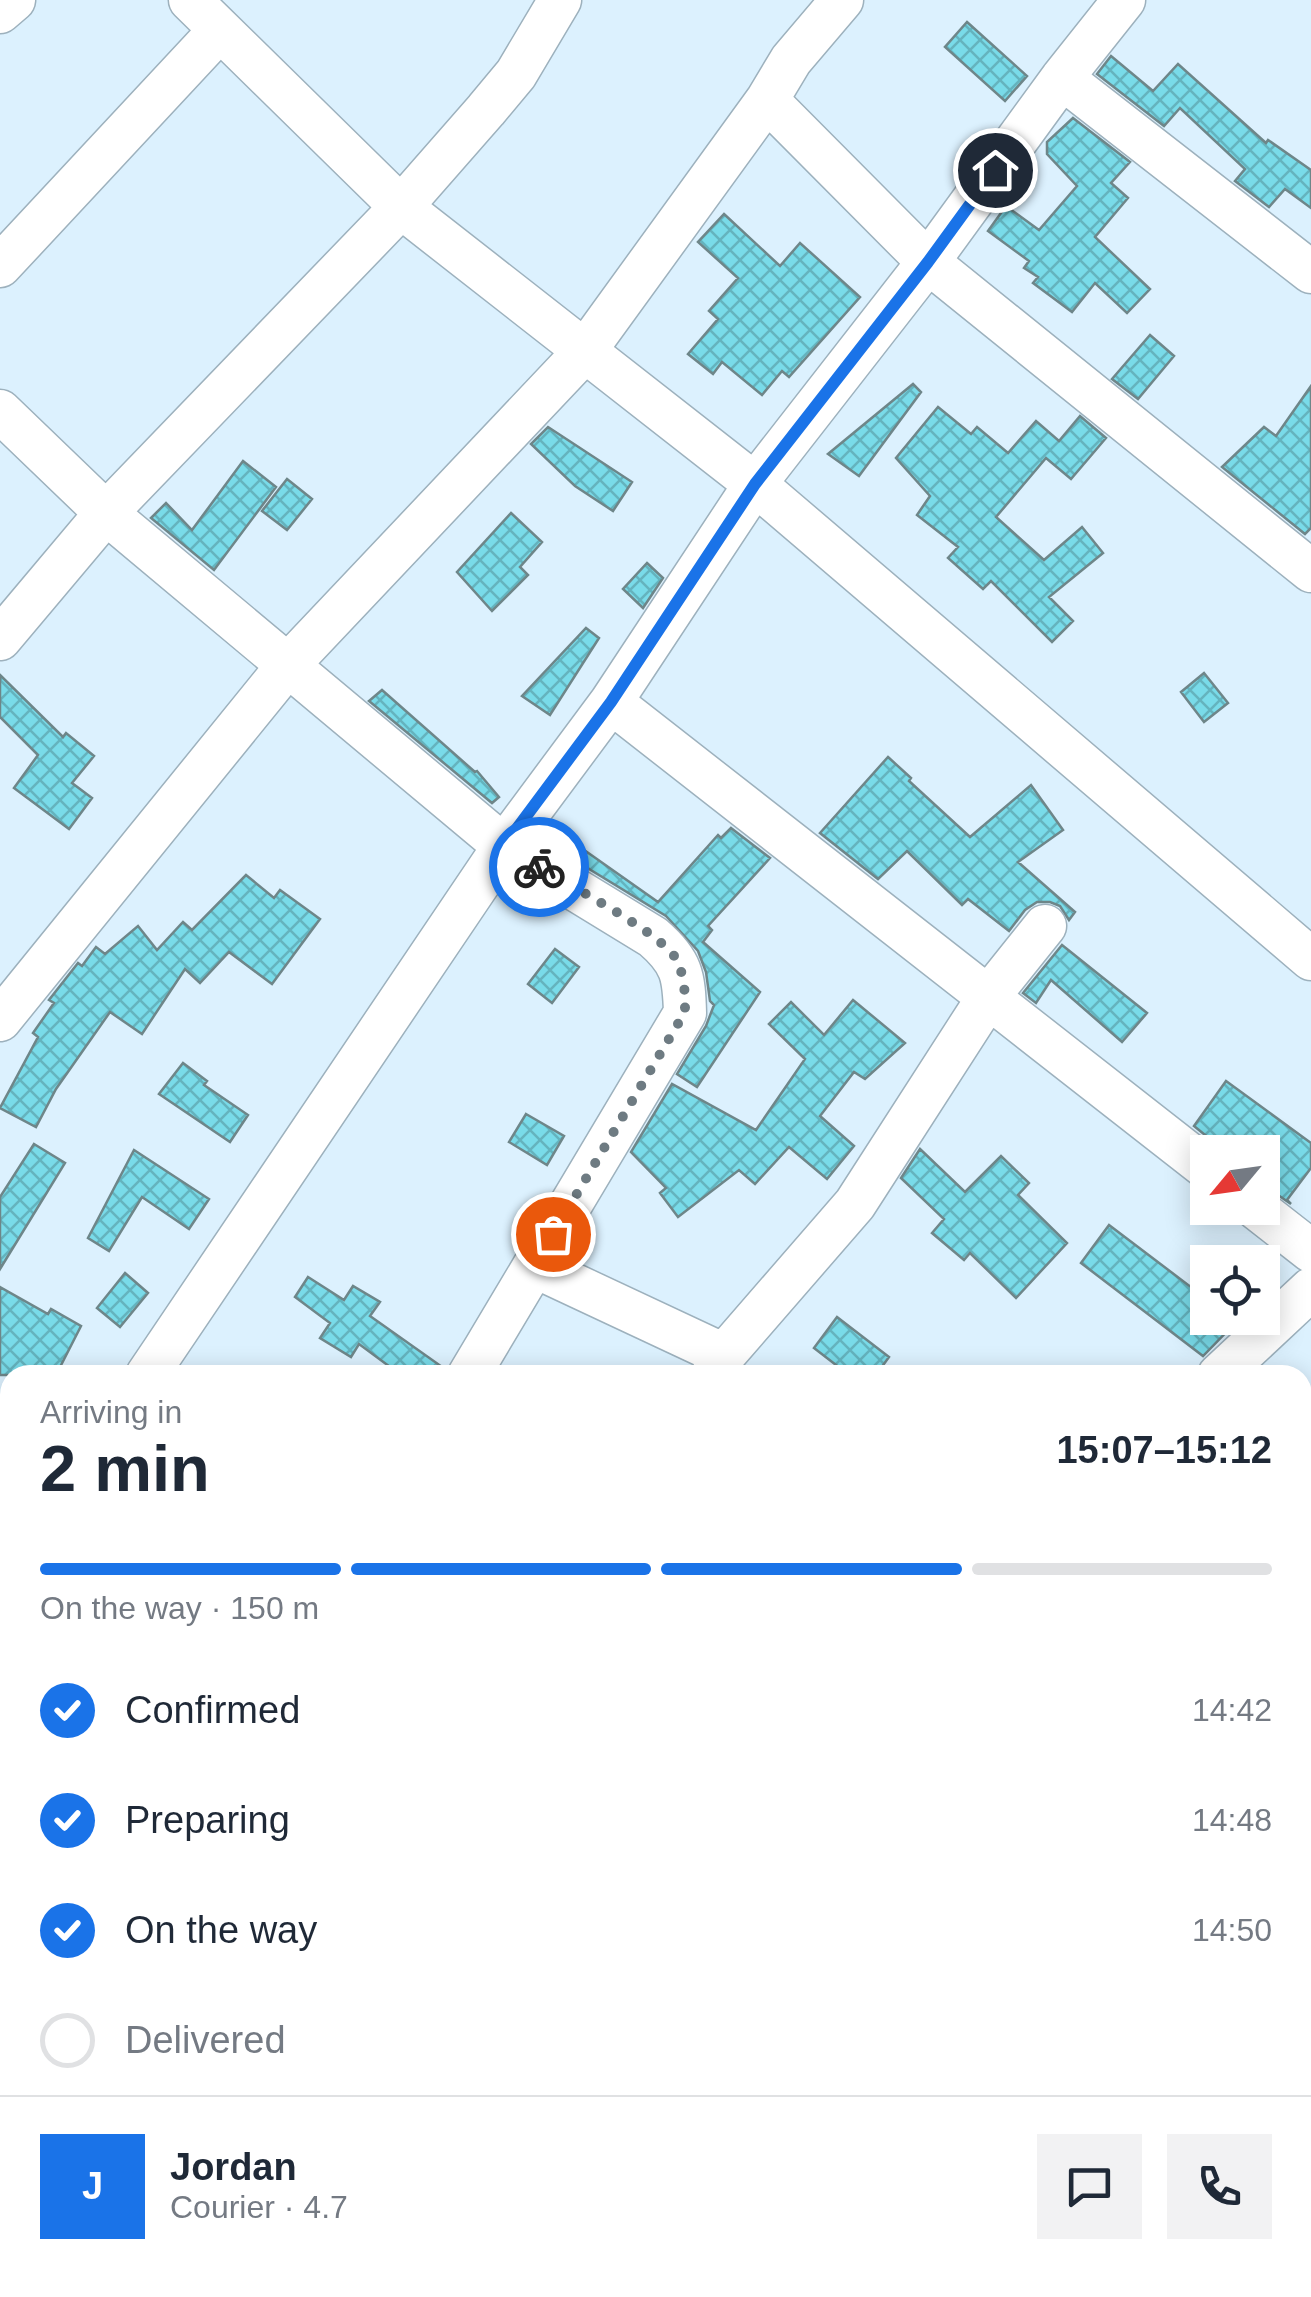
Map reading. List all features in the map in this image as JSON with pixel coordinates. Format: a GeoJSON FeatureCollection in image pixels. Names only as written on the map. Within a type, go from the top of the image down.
{"type":"FeatureCollection","features":[{"type":"Feature","properties":{"kind":"street"},"geometry":{"type":"LineString","coordinates":[[0,12],[14,0]]}},
{"type":"Feature","properties":{"kind":"street"},"geometry":{"type":"LineString","coordinates":[[190,0],[401,207],[755,484],[1311,959]]}},
{"type":"Feature","properties":{"kind":"street"},"geometry":{"type":"LineString","coordinates":[[0,639],[106,513],[401,207],[516,74],[560,0]]}},
{"type":"Feature","properties":{"kind":"street"},"geometry":{"type":"LineString","coordinates":[[0,1020],[288,665],[585,352],[767,100],[791,60],[842,0]]}},
{"type":"Feature","properties":{"kind":"street"},"geometry":{"type":"LineString","coordinates":[[155,1365],[504,846],[611,702],[755,484],[1124,0]]}},
{"type":"Feature","properties":{"kind":"street"},"geometry":{"type":"LineString","coordinates":[[0,266],[219,31]]}},
{"type":"Feature","properties":{"kind":"street"},"geometry":{"type":"LineString","coordinates":[[1062,78],[1311,272]]}},
{"type":"Feature","properties":{"kind":"street"},"geometry":{"type":"LineString","coordinates":[[767,100],[928,262],[1311,571]]}},
{"type":"Feature","properties":{"kind":"street"},"geometry":{"type":"LineString","coordinates":[[0,412],[106,513],[504,846],[653,937],[674,955],[684,982],[685,1012],[475,1365]]}},
{"type":"Feature","properties":{"kind":"street"},"geometry":{"type":"LineString","coordinates":[[611,702],[1190,1155]]}},
{"type":"Feature","properties":{"kind":"street"},"geometry":{"type":"LineString","coordinates":[[534,1266],[718,1365],[855,1204],[989,996],[1046,926]]}},
{"type":"Feature","properties":{"kind":"street"},"geometry":{"type":"LineString","coordinates":[[1278,1225],[1311,1251]]}},
{"type":"Feature","properties":{"kind":"street"},"geometry":{"type":"LineString","coordinates":[[1246,1365],[1311,1289]]}},
{"type":"Feature","properties":{"kind":"building"},"geometry":{"type":"Polygon","coordinates":[[[967,22],[1027,76],[1005,101],[945,47],[967,22]]]}},
{"type":"Feature","properties":{"kind":"building"},"geometry":{"type":"Polygon","coordinates":[[[1111,56],[1153,91],[1178,64],[1266,143],[1268,140],[1311,170],[1311,208],[1285,189],[1269,207],[1235,181],[1245,169],[1180,108],[1164,126],[1097,74],[1111,56]]]}},
{"type":"Feature","properties":{"kind":"building"},"geometry":{"type":"Polygon","coordinates":[[[1073,118],[1130,162],[1111,183],[1128,198],[1095,237],[1150,289],[1127,313],[1095,283],[1072,312],[1033,283],[1038,277],[1024,268],[1029,261],[988,231],[1006,206],[1039,230],[1077,186],[1047,154],[1047,142],[1073,118]]]}},
{"type":"Feature","properties":{"kind":"building"},"geometry":{"type":"Polygon","coordinates":[[[724,214],[780,266],[800,243],[860,297],[789,377],[782,371],[762,395],[722,362],[713,374],[688,354],[718,319],[709,311],[738,278],[698,242],[724,214]]]}},
{"type":"Feature","properties":{"kind":"building"},"geometry":{"type":"Polygon","coordinates":[[[1150,335],[1174,356],[1138,399],[1112,379],[1150,335]]]}},
{"type":"Feature","properties":{"kind":"building"},"geometry":{"type":"Polygon","coordinates":[[[913,384],[921,392],[859,476],[828,454],[913,384]]]}},
{"type":"Feature","properties":{"kind":"building"},"geometry":{"type":"Polygon","coordinates":[[[1311,386],[1311,528],[1305,534],[1222,467],[1264,427],[1276,436],[1311,386]]]}},
{"type":"Feature","properties":{"kind":"building"},"geometry":{"type":"Polygon","coordinates":[[[938,407],[971,434],[977,427],[1008,453],[1036,421],[1059,441],[1080,416],[1106,438],[1071,479],[1046,458],[996,517],[1044,560],[1082,527],[1103,553],[1049,597],[1073,621],[1052,642],[991,581],[983,589],[948,558],[958,547],[917,515],[930,496],[896,458],[938,407]]]}},
{"type":"Feature","properties":{"kind":"building"},"geometry":{"type":"Polygon","coordinates":[[[548,427],[632,482],[613,511],[575,486],[531,444],[548,427]]]}},
{"type":"Feature","properties":{"kind":"building"},"geometry":{"type":"Polygon","coordinates":[[[243,461],[276,487],[214,570],[151,518],[166,503],[192,530],[243,461]]]}},
{"type":"Feature","properties":{"kind":"building"},"geometry":{"type":"Polygon","coordinates":[[[287,479],[312,499],[287,530],[262,511],[287,479]]]}},
{"type":"Feature","properties":{"kind":"building"},"geometry":{"type":"Polygon","coordinates":[[[511,513],[542,542],[520,567],[528,575],[492,611],[457,572],[511,513]]]}},
{"type":"Feature","properties":{"kind":"building"},"geometry":{"type":"Polygon","coordinates":[[[647,563],[663,578],[643,608],[623,589],[647,563]]]}},
{"type":"Feature","properties":{"kind":"building"},"geometry":{"type":"Polygon","coordinates":[[[586,628],[599,638],[550,715],[522,696],[586,628]]]}},
{"type":"Feature","properties":{"kind":"building"},"geometry":{"type":"Polygon","coordinates":[[[1204,673],[1228,703],[1204,722],[1181,692],[1204,673]]]}},
{"type":"Feature","properties":{"kind":"building"},"geometry":{"type":"Polygon","coordinates":[[[0,675],[63,737],[66,733],[94,756],[72,783],[92,798],[69,829],[14,788],[38,755],[0,717],[0,675]]]}},
{"type":"Feature","properties":{"kind":"building"},"geometry":{"type":"Polygon","coordinates":[[[382,690],[477,771],[499,797],[492,803],[369,701],[382,690]]]}},
{"type":"Feature","properties":{"kind":"building"},"geometry":{"type":"Polygon","coordinates":[[[888,757],[970,837],[1031,785],[1063,830],[1018,862],[1075,912],[1069,920],[1060,906],[1037,902],[1025,910],[1009,931],[968,899],[962,905],[907,851],[878,879],[820,833],[888,757]]]}},
{"type":"Feature","properties":{"kind":"building"},"geometry":{"type":"Polygon","coordinates":[[[731,828],[770,858],[708,926],[712,930],[703,942],[760,992],[697,1087],[677,1074],[714,1005],[698,951],[666,916],[563,853],[570,840],[658,902],[718,835],[721,838],[731,828]]]}},
{"type":"Feature","properties":{"kind":"building"},"geometry":{"type":"Polygon","coordinates":[[[246,875],[274,898],[280,890],[320,919],[272,984],[229,952],[200,983],[185,969],[142,1034],[110,1012],[56,1089],[36,1127],[0,1108],[38,1037],[33,1033],[54,1003],[49,1000],[78,963],[82,966],[96,947],[105,954],[138,926],[157,950],[183,922],[192,930],[246,875]]]}},
{"type":"Feature","properties":{"kind":"building"},"geometry":{"type":"Polygon","coordinates":[[[1062,945],[1147,1013],[1122,1042],[1051,980],[1036,1003],[1023,993],[1062,945]]]}},
{"type":"Feature","properties":{"kind":"building"},"geometry":{"type":"Polygon","coordinates":[[[555,949],[579,967],[552,1003],[528,984],[555,949]]]}},
{"type":"Feature","properties":{"kind":"building"},"geometry":{"type":"Polygon","coordinates":[[[853,1000],[905,1043],[865,1079],[854,1072],[820,1116],[854,1146],[827,1179],[789,1147],[755,1184],[739,1170],[678,1217],[660,1193],[666,1188],[631,1152],[672,1084],[756,1130],[805,1059],[769,1024],[791,1002],[824,1035],[853,1000]]]}},
{"type":"Feature","properties":{"kind":"building"},"geometry":{"type":"Polygon","coordinates":[[[183,1063],[207,1081],[204,1085],[248,1115],[230,1142],[159,1094],[183,1063]]]}},
{"type":"Feature","properties":{"kind":"building"},"geometry":{"type":"Polygon","coordinates":[[[1226,1081],[1311,1143],[1311,1168],[1287,1200],[1291,1204],[1280,1196],[1280,1135],[1205,1135],[1194,1126],[1226,1081]]]}},
{"type":"Feature","properties":{"kind":"building"},"geometry":{"type":"Polygon","coordinates":[[[526,1114],[564,1136],[547,1165],[509,1142],[526,1114]]]}},
{"type":"Feature","properties":{"kind":"building"},"geometry":{"type":"Polygon","coordinates":[[[34,1144],[65,1163],[0,1269],[0,1197],[34,1144]]]}},
{"type":"Feature","properties":{"kind":"building"},"geometry":{"type":"Polygon","coordinates":[[[920,1149],[965,1192],[1001,1156],[1029,1183],[1018,1195],[1067,1243],[1016,1298],[970,1253],[964,1260],[932,1233],[944,1219],[901,1178],[920,1149]]]}},
{"type":"Feature","properties":{"kind":"building"},"geometry":{"type":"Polygon","coordinates":[[[134,1150],[209,1199],[189,1229],[142,1197],[109,1251],[88,1238],[134,1150]]]}},
{"type":"Feature","properties":{"kind":"building"},"geometry":{"type":"Polygon","coordinates":[[[1109,1225],[1190,1286],[1190,1335],[1223,1335],[1203,1356],[1081,1263],[1109,1225]]]}},
{"type":"Feature","properties":{"kind":"building"},"geometry":{"type":"Polygon","coordinates":[[[125,1273],[148,1293],[120,1327],[97,1308],[125,1273]]]}},
{"type":"Feature","properties":{"kind":"building"},"geometry":{"type":"Polygon","coordinates":[[[308,1277],[344,1300],[353,1286],[380,1302],[370,1316],[439,1365],[387,1365],[359,1344],[351,1357],[320,1338],[330,1323],[295,1297],[308,1277]]]}},
{"type":"Feature","properties":{"kind":"building"},"geometry":{"type":"Polygon","coordinates":[[[0,1287],[48,1314],[51,1309],[81,1326],[61,1365],[0,1365],[0,1287]]]}},
{"type":"Feature","properties":{"kind":"building"},"geometry":{"type":"Polygon","coordinates":[[[837,1317],[889,1357],[883,1365],[836,1365],[814,1348],[837,1317]]]}},
{"type":"Feature","properties":{"kind":"way so far"},"geometry":{"type":"LineString","coordinates":[[539,867],[653,937],[674,955],[684,982],[685,1012],[553,1234]]}},
{"type":"Feature","properties":{"kind":"route"},"geometry":{"type":"LineString","coordinates":[[539,867],[504,846],[611,702],[755,484],[995,170]]}}]}
